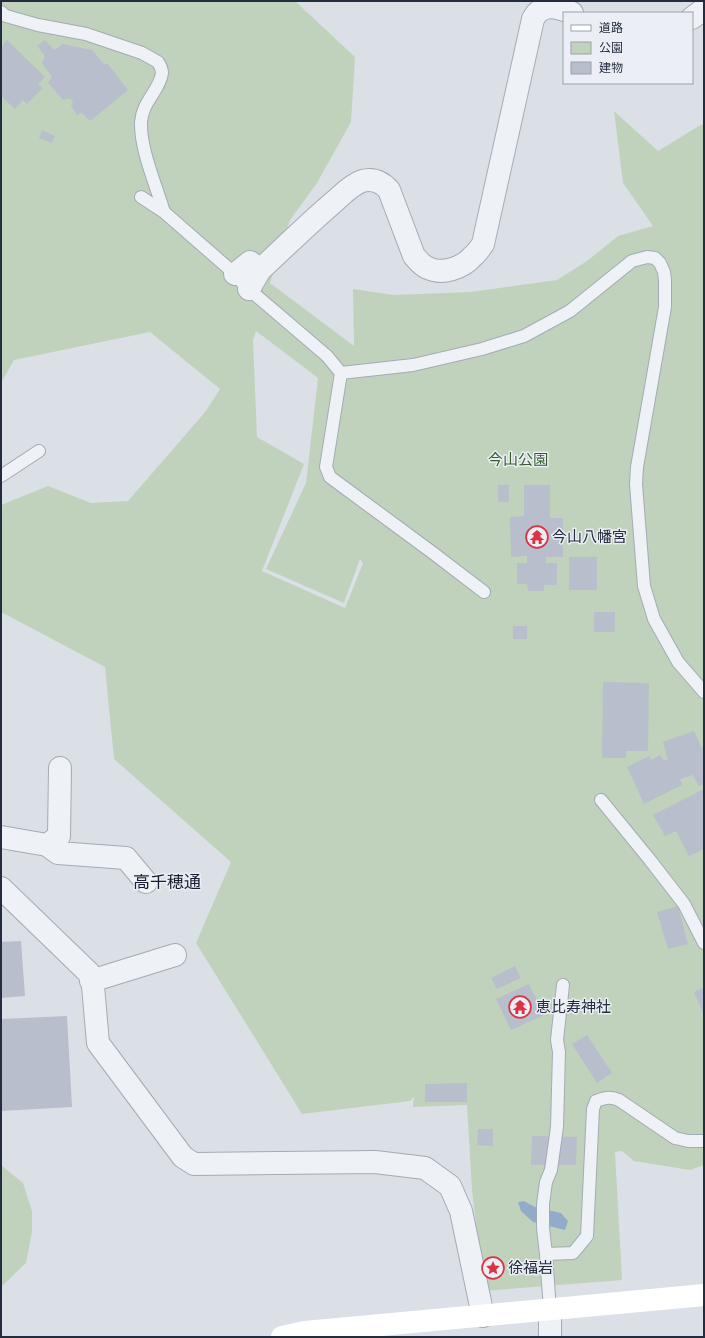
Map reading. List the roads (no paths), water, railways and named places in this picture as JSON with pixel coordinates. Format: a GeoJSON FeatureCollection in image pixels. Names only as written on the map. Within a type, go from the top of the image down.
{"type":"FeatureCollection","features":[{"type":"Feature","properties":{"kind":"street"},"geometry":{"type":"LineString","coordinates":[[242,282],[250,262],[260,270],[321,212],[352,186],[362,181],[371,180],[383,183],[389,190],[414,256],[420,263],[428,268],[440,271],[454,269],[472,258],[483,244],[533,19],[537,12],[546,8],[558,7],[570,12]]}},
{"type":"Feature","properties":{"kind":"street"},"geometry":{"type":"LineString","coordinates":[[693,17],[704,9]]}},
{"type":"Feature","properties":{"kind":"street"},"geometry":{"type":"LineString","coordinates":[[47,845],[58,836],[60,768]]}},
{"type":"Feature","properties":{"kind":"street"},"geometry":{"type":"LineString","coordinates":[[1,837],[47,845],[58,854],[126,858],[146,882]]}},
{"type":"Feature","properties":{"kind":"street"},"geometry":{"type":"LineString","coordinates":[[1,888],[89,973],[98,1043],[183,1157],[194,1164],[375,1162],[425,1168],[450,1186],[461,1211],[483,1316]]}},
{"type":"Feature","properties":{"kind":"street"},"geometry":{"type":"LineString","coordinates":[[91,981],[175,955]]}},
{"type":"Feature","properties":{"kind":"street"},"geometry":{"type":"LineString","coordinates":[[282,1337],[305,1332],[704,1295]]}},
{"type":"Feature","properties":{"kind":"street"},"geometry":{"type":"LineString","coordinates":[[550,1310],[550,1337]]}},
{"type":"Feature","properties":{"kind":"lane"},"geometry":{"type":"LineString","coordinates":[[1,12],[6,16],[38,25],[86,34],[142,53],[158,62],[162,72],[160,80],[143,109],[141,133],[164,212]]}},
{"type":"Feature","properties":{"kind":"lane"},"geometry":{"type":"LineString","coordinates":[[141,197],[164,212],[327,356],[341,373],[326,467],[330,477],[484,592]]}},
{"type":"Feature","properties":{"kind":"lane"},"geometry":{"type":"LineString","coordinates":[[341,373],[413,365],[482,349],[524,336],[570,311],[632,261],[647,257],[656,258],[660,263],[666,280],[665,307],[637,467],[636,484],[644,586],[654,619],[678,662],[704,692]]}},
{"type":"Feature","properties":{"kind":"lane"},"geometry":{"type":"LineString","coordinates":[[1,476],[39,451]]}},
{"type":"Feature","properties":{"kind":"lane"},"geometry":{"type":"LineString","coordinates":[[601,800],[684,904],[704,943]]}},
{"type":"Feature","properties":{"kind":"lane"},"geometry":{"type":"LineString","coordinates":[[550,1310],[543,1228],[543,1204],[546,1182],[551,1170],[556,1126],[559,1052],[557,1040],[564,985]]}},
{"type":"Feature","properties":{"kind":"lane"},"geometry":{"type":"LineString","coordinates":[[546,1254],[573,1253],[587,1236],[593,1109],[596,1101],[613,1097],[620,1100],[675,1138],[688,1141],[704,1141]]}},
{"type":"Feature","properties":{"kind":"water"},"geometry":{"type":"Polygon","coordinates":[[[524,1201],[535,1207],[561,1213],[568,1221],[565,1230],[533,1222],[521,1211],[518,1202],[524,1201]]]}},
{"type":"Feature","properties":{"kind":"place","name":"今山八幡宮"},"geometry":{"type":"Point","coordinates":[537,537]}},
{"type":"Feature","properties":{"kind":"place","name":"恵比寿神社"},"geometry":{"type":"Point","coordinates":[520,1007]}},
{"type":"Feature","properties":{"kind":"place","name":"徐福岩"},"geometry":{"type":"Point","coordinates":[493,1268]}},
{"type":"Feature","properties":{"kind":"district","name":"高千穂通"},"geometry":{"type":"Point","coordinates":[167,882]}},
{"type":"Feature","properties":{"kind":"park label","name":"今山公園"},"geometry":{"type":"Point","coordinates":[518,460]}}]}
